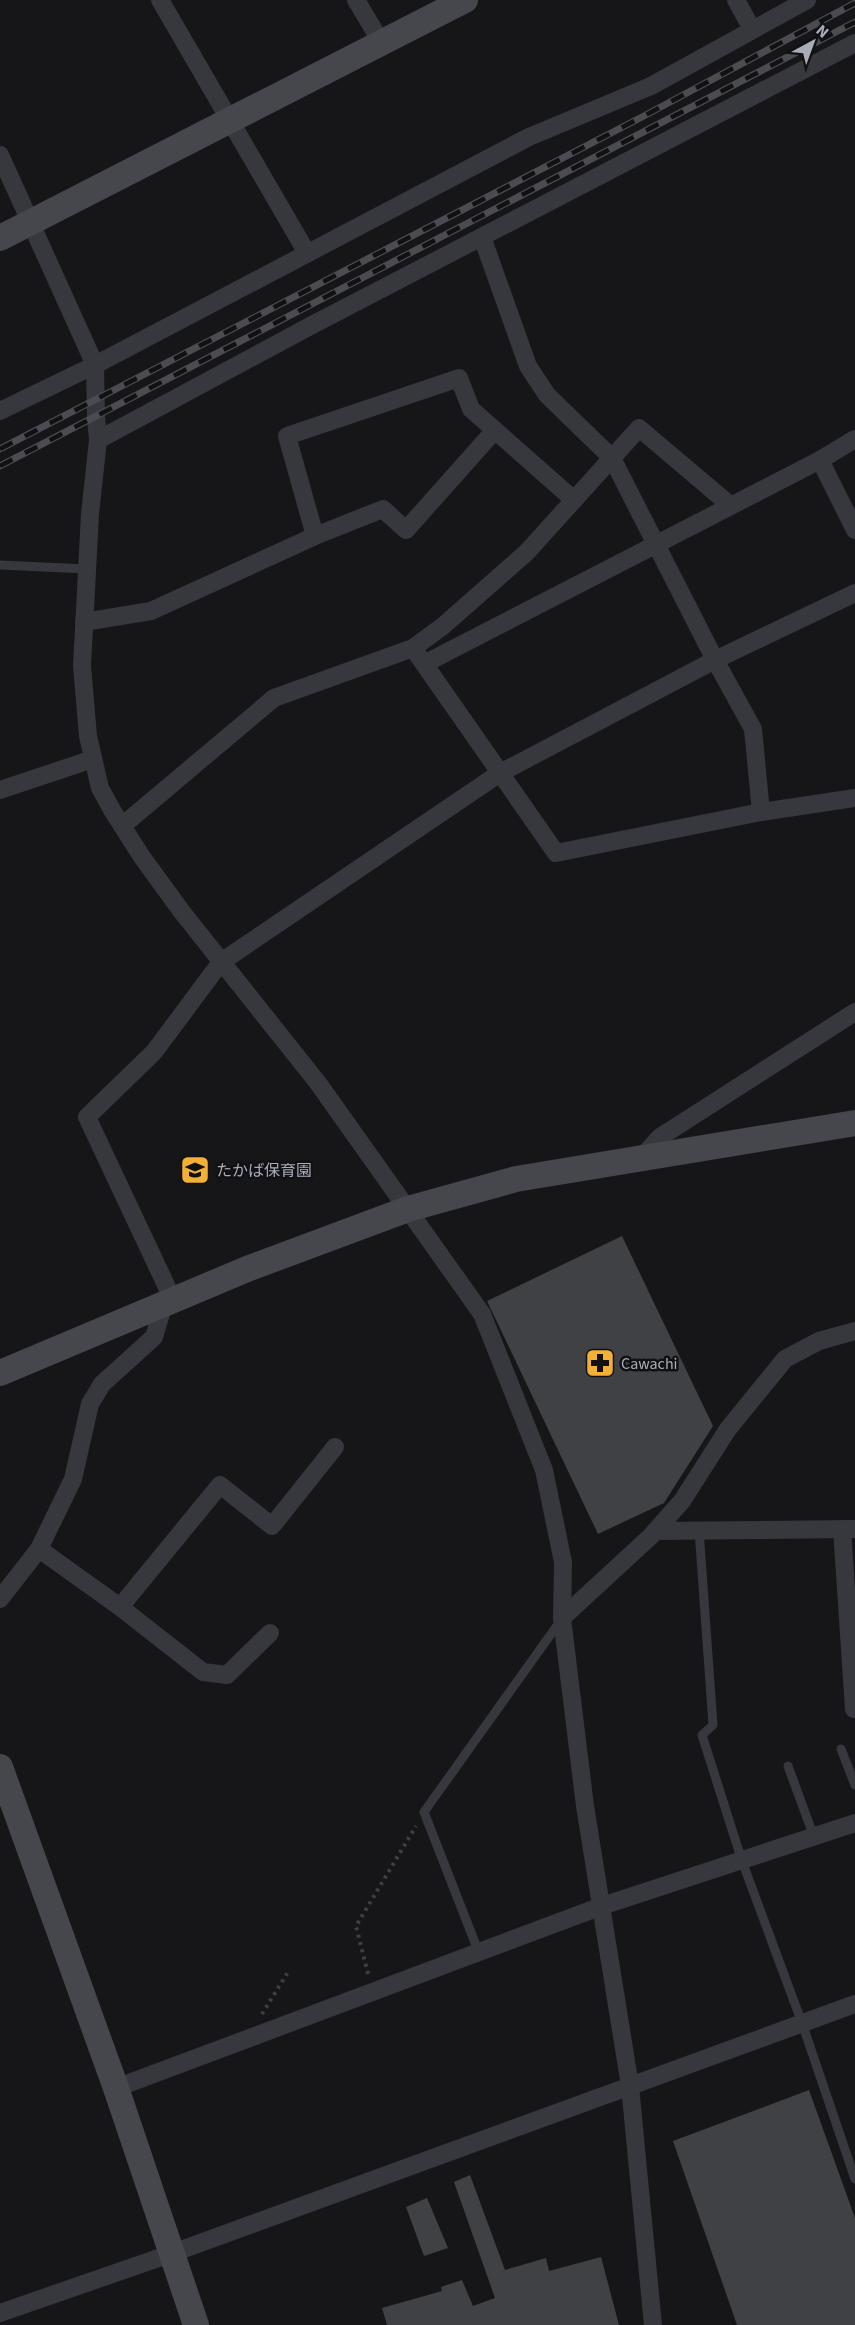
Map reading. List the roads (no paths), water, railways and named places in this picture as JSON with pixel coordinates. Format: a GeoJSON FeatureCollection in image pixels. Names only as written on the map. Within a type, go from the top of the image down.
{"type":"FeatureCollection","features":[{"type":"Feature","properties":{"kind":"street"},"geometry":{"type":"LineString","coordinates":[[160,0],[307,253]]}},
{"type":"Feature","properties":{"kind":"street"},"geometry":{"type":"LineString","coordinates":[[356,0],[381,42]]}},
{"type":"Feature","properties":{"kind":"street"},"geometry":{"type":"LineString","coordinates":[[0,238],[465,0]]}},
{"type":"Feature","properties":{"kind":"street"},"geometry":{"type":"LineString","coordinates":[[736,0],[752,29]]}},
{"type":"Feature","properties":{"kind":"street"},"geometry":{"type":"LineString","coordinates":[[0,411],[95,365],[529,137],[651,86],[807,0]]}},
{"type":"Feature","properties":{"kind":"street"},"geometry":{"type":"LineString","coordinates":[[98,440],[855,43]]}},
{"type":"Feature","properties":{"kind":"street"},"geometry":{"type":"LineString","coordinates":[[0,154],[95,365],[98,440],[90,514],[82,666],[88,736],[100,788],[122,826],[175,902],[318,1083],[482,1314],[544,1470],[563,1562],[562,1618],[585,1806],[630,2086],[653,2325]]}},
{"type":"Feature","properties":{"kind":"street"},"geometry":{"type":"LineString","coordinates":[[482,237],[528,366],[547,395],[612,458],[715,660],[753,729],[761,812]]}},
{"type":"Feature","properties":{"kind":"street"},"geometry":{"type":"LineString","coordinates":[[315,536],[287,436],[459,378],[471,409],[574,500]]}},
{"type":"Feature","properties":{"kind":"street"},"geometry":{"type":"LineString","coordinates":[[122,826],[274,698],[413,648],[443,626],[527,552],[639,428],[730,505]]}},
{"type":"Feature","properties":{"kind":"street"},"geometry":{"type":"LineString","coordinates":[[84,622],[151,611],[315,536],[383,509],[406,530],[495,430]]}},
{"type":"Feature","properties":{"kind":"street"},"geometry":{"type":"LineString","coordinates":[[423,664],[855,439]]}},
{"type":"Feature","properties":{"kind":"street"},"geometry":{"type":"LineString","coordinates":[[820,459],[855,530]]}},
{"type":"Feature","properties":{"kind":"street"},"geometry":{"type":"LineString","coordinates":[[0,1599],[39,1549],[73,1479],[90,1404],[102,1384],[154,1337],[168,1302],[87,1117],[154,1052],[221,962],[500,772],[715,660],[855,593]]}},
{"type":"Feature","properties":{"kind":"street"},"geometry":{"type":"LineString","coordinates":[[413,648],[556,853],[761,812],[855,798]]}},
{"type":"Feature","properties":{"kind":"street"},"geometry":{"type":"LineString","coordinates":[[0,790],[93,759]]}},
{"type":"Feature","properties":{"kind":"street"},"geometry":{"type":"LineString","coordinates":[[642,1157],[660,1137],[855,1012]]}},
{"type":"Feature","properties":{"kind":"street"},"geometry":{"type":"LineString","coordinates":[[0,1373],[247,1269],[408,1209],[516,1179],[855,1123]]}},
{"type":"Feature","properties":{"kind":"street"},"geometry":{"type":"LineString","coordinates":[[562,1618],[656,1531],[682,1501],[728,1429],[785,1359],[819,1341],[855,1331]]}},
{"type":"Feature","properties":{"kind":"street"},"geometry":{"type":"LineString","coordinates":[[120,1607],[220,1485],[272,1526],[335,1447]]}},
{"type":"Feature","properties":{"kind":"street"},"geometry":{"type":"LineString","coordinates":[[656,1531],[849,1529],[854,1709]]}},
{"type":"Feature","properties":{"kind":"street"},"geometry":{"type":"LineString","coordinates":[[39,1549],[120,1607],[203,1672],[226,1675],[270,1633]]}},
{"type":"Feature","properties":{"kind":"street"},"geometry":{"type":"LineString","coordinates":[[0,1767],[116,2088],[170,2254],[196,2325]]}},
{"type":"Feature","properties":{"kind":"street"},"geometry":{"type":"LineString","coordinates":[[116,2088],[602,1906],[855,1823]]}},
{"type":"Feature","properties":{"kind":"street"},"geometry":{"type":"LineString","coordinates":[[0,2313],[170,2254],[855,2004]]}},
{"type":"Feature","properties":{"kind":"lane"},"geometry":{"type":"LineString","coordinates":[[0,565],[87,569]]}},
{"type":"Feature","properties":{"kind":"lane"},"geometry":{"type":"LineString","coordinates":[[699,1530],[713,1725],[702,1735],[742,1861],[855,2179]]}},
{"type":"Feature","properties":{"kind":"lane"},"geometry":{"type":"LineString","coordinates":[[479,1953],[424,1812],[562,1618]]}},
{"type":"Feature","properties":{"kind":"lane"},"geometry":{"type":"LineString","coordinates":[[841,1749],[855,1785]]}},
{"type":"Feature","properties":{"kind":"lane"},"geometry":{"type":"LineString","coordinates":[[788,1766],[814,1837]]}},
{"type":"Feature","properties":{"kind":"railway"},"geometry":{"type":"LineString","coordinates":[[0,449],[642,117],[855,3]]}},
{"type":"Feature","properties":{"kind":"railway"},"geometry":{"type":"LineString","coordinates":[[0,466],[855,22]]}},
{"type":"Feature","properties":{"kind":"place","name":"たかば保育園"},"geometry":{"type":"Point","coordinates":[195,1170]}},
{"type":"Feature","properties":{"kind":"place","name":"Cawachi"},"geometry":{"type":"Point","coordinates":[600,1363]}}]}
